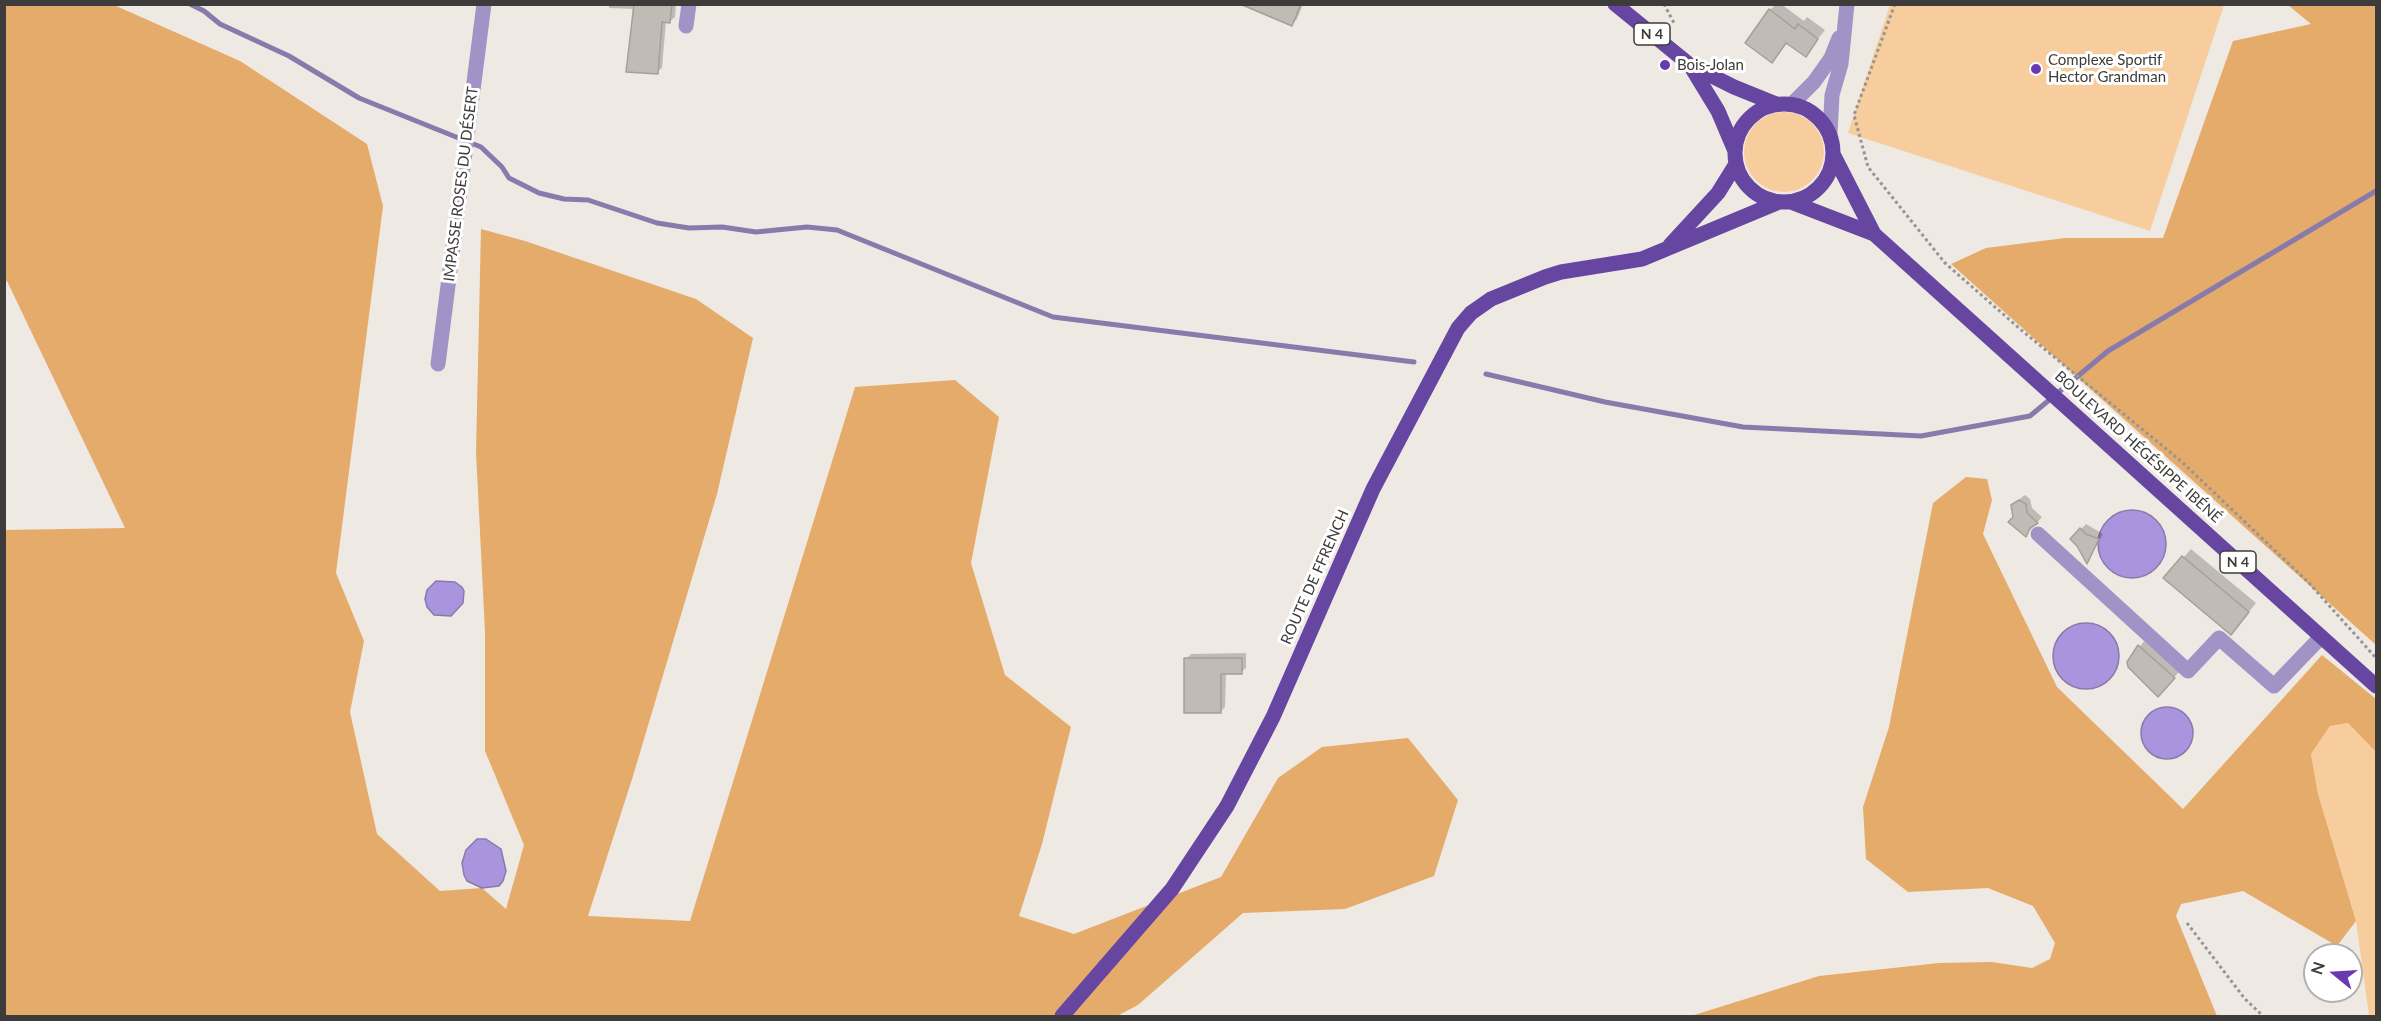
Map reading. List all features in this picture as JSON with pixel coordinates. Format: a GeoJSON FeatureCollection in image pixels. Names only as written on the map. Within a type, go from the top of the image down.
{"type":"FeatureCollection","features":[{"type":"Feature","properties":{"kind":"main road","name":"N 4"},"geometry":{"type":"LineString","coordinates":[[1615,4],[1690,65],[1734,87],[1776,104]]}},
{"type":"Feature","properties":{"kind":"main road","name":"N 4"},"geometry":{"type":"LineString","coordinates":[[1690,65],[1718,111],[1735,157]]}},
{"type":"Feature","properties":{"kind":"main road"},"geometry":{"type":"LineString","coordinates":[[1792,104],[1812,112],[1822,121],[1830,133],[1834,156],[1832,168],[1825,181],[1815,192],[1803,199],[1785,202],[1764,198],[1751,190],[1742,178],[1735,157],[1741,129],[1747,120],[1765,107],[1792,104]]}},
{"type":"Feature","properties":{"kind":"main road","name":"BOULEVARD HÉGÉSIPPE IBÉNÉ"},"geometry":{"type":"LineString","coordinates":[[1834,156],[1874,234],[2376,686]]}},
{"type":"Feature","properties":{"kind":"main road","name":"ROUTE DE FFRENCH"},"geometry":{"type":"LineString","coordinates":[[1666,249],[1718,193],[1735,157]]}},
{"type":"Feature","properties":{"kind":"main road","name":"ROUTE DE FFRENCH"},"geometry":{"type":"LineString","coordinates":[[1062,1017],[1173,889],[1227,806],[1273,717],[1373,489],[1458,328],[1471,313],[1491,299],[1545,277],[1561,272],[1642,259],[1785,202]]}},
{"type":"Feature","properties":{"kind":"main road","name":"BOULEVARD HÉGÉSIPPE IBÉNÉ"},"geometry":{"type":"LineString","coordinates":[[1785,202],[1874,234]]}},
{"type":"Feature","properties":{"kind":"street","name":"IMPASSE ROSES DU DÉSERT"},"geometry":{"type":"LineString","coordinates":[[438,364],[484,4]]}},
{"type":"Feature","properties":{"kind":"street"},"geometry":{"type":"LineString","coordinates":[[686,26],[689,4]]}},
{"type":"Feature","properties":{"kind":"street"},"geometry":{"type":"LineString","coordinates":[[1830,133],[1832,95],[1841,64],[1847,4]]}},
{"type":"Feature","properties":{"kind":"street"},"geometry":{"type":"LineString","coordinates":[[1792,104],[1814,82],[1831,58],[1845,24]]}},
{"type":"Feature","properties":{"kind":"street"},"geometry":{"type":"LineString","coordinates":[[2038,534],[2188,671],[2219,638],[2274,686],[2321,637]]}},
{"type":"Feature","properties":{"kind":"path"},"geometry":{"type":"LineString","coordinates":[[1664,4],[1674,24]]}},
{"type":"Feature","properties":{"kind":"path"},"geometry":{"type":"LineString","coordinates":[[1895,4],[1854,116],[1868,167],[1945,264],[2181,461],[2309,583],[2376,658]]}},
{"type":"Feature","properties":{"kind":"path"},"geometry":{"type":"LineString","coordinates":[[2187,923],[2245,999],[2263,1017]]}},
{"type":"Feature","properties":{"kind":"shaded area"},"geometry":{"type":"Polygon","coordinates":[[[5,5],[114,5],[240,61],[367,144],[383,206],[336,573],[364,641],[350,712],[377,834],[440,891],[482,888],[506,909],[524,845],[485,751],[485,632],[476,452],[481,229],[525,241],[696,299],[753,338],[717,494],[633,776],[588,916],[690,921],[855,387],[955,380],[999,417],[971,563],[1005,675],[1071,727],[1042,844],[1019,916],[1074,934],[1221,877],[1278,778],[1322,747],[1408,738],[1458,800],[1434,876],[1345,909],[1243,913],[1138,1005],[1117,1016],[5,1016],[4,530],[125,528],[7,281],[4,281],[5,5]]]}},
{"type":"Feature","properties":{"kind":"shaded area","name":"Complexe Sportif Hector Grandman"},"geometry":{"type":"Polygon","coordinates":[[[1890,5],[2224,5],[2150,231],[1848,133],[1890,5]]]}},
{"type":"Feature","properties":{"kind":"shaded area"},"geometry":{"type":"Polygon","coordinates":[[[2288,5],[2376,5],[2376,645],[1951,264],[1986,248],[2065,238],[2163,238],[2233,41],[2311,24],[2288,5]]]}},
{"type":"Feature","properties":{"kind":"shaded area"},"geometry":{"type":"Polygon","coordinates":[[[1784,112],[1799,115],[1812,124],[1821,137],[1824,152],[1821,167],[1812,180],[1799,189],[1784,192],[1769,189],[1756,180],[1747,167],[1744,152],[1747,137],[1756,124],[1769,115],[1784,112]]]}},
{"type":"Feature","properties":{"kind":"shaded area"},"geometry":{"type":"Polygon","coordinates":[[[1966,477],[1987,479],[1992,500],[1983,534],[2057,687],[2183,809],[2322,655],[2376,699],[2376,752],[2348,723],[2330,726],[2311,754],[2318,794],[2356,921],[2339,943],[2332,943],[2243,891],[2181,904],[2176,916],[2217,1016],[1691,1016],[1819,976],[1939,963],[1992,962],[2032,968],[2050,959],[2055,943],[2033,906],[1988,888],[1908,892],[1866,859],[1863,807],[1889,727],[1933,503],[1966,477]]]}},
{"type":"Feature","properties":{"kind":"shaded area"},"geometry":{"type":"Polygon","coordinates":[[[2132,510],[2145,513],[2156,520],[2163,531],[2166,544],[2163,557],[2156,568],[2145,575],[2132,578],[2119,575],[2108,568],[2101,557],[2098,544],[2101,531],[2108,520],[2119,513],[2132,510]]]}},
{"type":"Feature","properties":{"kind":"shaded area"},"geometry":{"type":"Polygon","coordinates":[[[436,581],[455,582],[464,591],[463,603],[451,616],[434,615],[427,607],[425,599],[427,590],[436,581]]]}},
{"type":"Feature","properties":{"kind":"shaded area"},"geometry":{"type":"Polygon","coordinates":[[[2086,623],[2099,626],[2109,633],[2116,643],[2119,656],[2116,669],[2109,679],[2099,686],[2086,689],[2073,686],[2063,679],[2056,669],[2053,656],[2056,643],[2063,633],[2073,626],[2086,623]]]}},
{"type":"Feature","properties":{"kind":"shaded area"},"geometry":{"type":"Polygon","coordinates":[[[2162,707],[2172,707],[2186,714],[2193,733],[2186,752],[2172,759],[2162,759],[2152,755],[2145,748],[2141,738],[2141,728],[2145,718],[2152,711],[2162,707]]]}},
{"type":"Feature","properties":{"kind":"shaded area"},"geometry":{"type":"Polygon","coordinates":[[[2348,723],[2376,752],[2376,1016],[2369,1016],[2363,972],[2363,943],[2359,943],[2356,921],[2318,794],[2311,754],[2330,726],[2348,723]]]}},
{"type":"Feature","properties":{"kind":"shaded area"},"geometry":{"type":"Polygon","coordinates":[[[477,839],[486,839],[501,849],[506,871],[499,886],[482,888],[467,881],[464,875],[462,863],[466,850],[477,839]]]}},
{"type":"Feature","properties":{"kind":"building"},"geometry":{"type":"Polygon","coordinates":[[[634,4],[672,4],[670,23],[662,22],[658,74],[626,72],[634,4]]]}},
{"type":"Feature","properties":{"kind":"building"},"geometry":{"type":"Polygon","coordinates":[[[1240,4],[1301,4],[1292,26],[1240,4]]]}},
{"type":"Feature","properties":{"kind":"building"},"geometry":{"type":"Polygon","coordinates":[[[1769,9],[1795,29],[1798,24],[1818,39],[1806,57],[1786,43],[1772,63],[1745,43],[1769,9]]]}},
{"type":"Feature","properties":{"kind":"building"},"geometry":{"type":"Polygon","coordinates":[[[2019,500],[2026,504],[2027,513],[2038,523],[2030,528],[2026,537],[2008,522],[2013,517],[2011,505],[2019,500]]]}},
{"type":"Feature","properties":{"kind":"building"},"geometry":{"type":"Polygon","coordinates":[[[2080,528],[2086,534],[2099,539],[2087,564],[2077,546],[2070,539],[2080,528]]]}},
{"type":"Feature","properties":{"kind":"building"},"geometry":{"type":"Polygon","coordinates":[[[2182,556],[2249,612],[2231,635],[2163,578],[2182,556]]]}},
{"type":"Feature","properties":{"kind":"building"},"geometry":{"type":"Polygon","coordinates":[[[2138,645],[2175,678],[2158,697],[2128,667],[2127,662],[2138,645]]]}},
{"type":"Feature","properties":{"kind":"building"},"geometry":{"type":"Polygon","coordinates":[[[1184,658],[1242,658],[1242,674],[1221,674],[1221,713],[1184,713],[1184,658]]]}},
{"type":"Feature","properties":{"kind":"waterway"},"geometry":{"type":"LineString","coordinates":[[190,4],[204,11],[220,24],[289,56],[359,98],[481,147],[502,167],[509,178],[539,193],[564,199],[588,200],[657,223],[689,228],[722,227],[756,232],[807,227],[837,230],[1053,317],[1414,362]]}},
{"type":"Feature","properties":{"kind":"waterway"},"geometry":{"type":"LineString","coordinates":[[1486,374],[1605,402],[1743,427],[1921,436],[2030,416],[2108,351],[2376,191]]}},
{"type":"Feature","properties":{"kind":"place","name":"Bois-Jolan"},"geometry":{"type":"Point","coordinates":[1665,65]}},
{"type":"Feature","properties":{"kind":"place","name":"Complexe Sportif Hector Grandman"},"geometry":{"type":"Point","coordinates":[2036,69]}}]}
